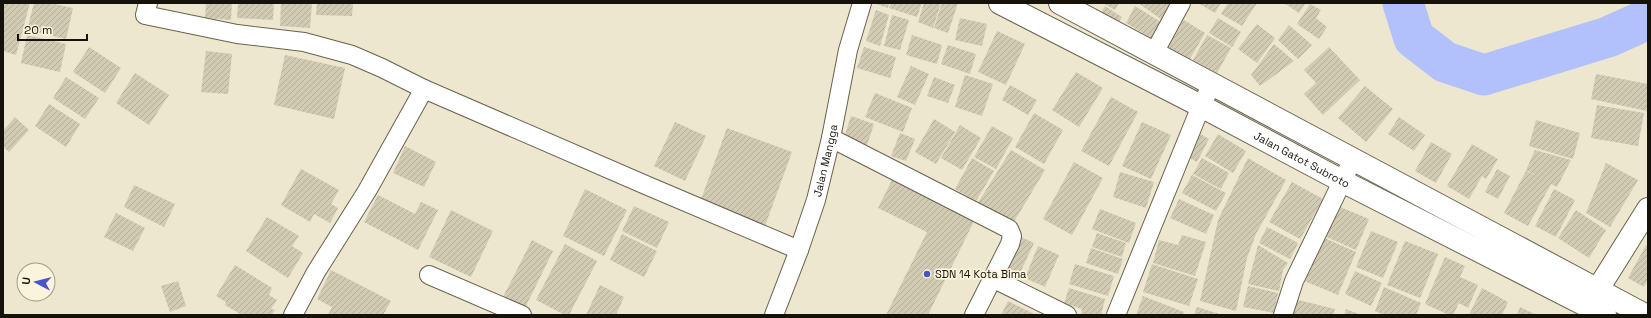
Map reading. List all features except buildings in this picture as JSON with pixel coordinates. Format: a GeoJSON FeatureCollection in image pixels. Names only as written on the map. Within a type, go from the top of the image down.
{"type":"FeatureCollection","features":[{"type":"Feature","properties":{"kind":"street"},"geometry":{"type":"LineString","coordinates":[[148,3],[145,15],[237,34],[304,42],[352,55],[424,89],[799,250]]}},
{"type":"Feature","properties":{"kind":"street","name":"Jalan Mangga"},"geometry":{"type":"LineString","coordinates":[[774,315],[816,200],[832,138],[848,50],[862,3]]}},
{"type":"Feature","properties":{"kind":"street","name":"Jalan Gatot Subroto"},"geometry":{"type":"LineString","coordinates":[[1000,3],[1201,106],[1342,181],[1596,307],[1645,315]]}},
{"type":"Feature","properties":{"kind":"street","name":"Jalan Gatot Subroto"},"geometry":{"type":"LineString","coordinates":[[1060,3],[1353,159],[1596,307]]}},
{"type":"Feature","properties":{"kind":"street"},"geometry":{"type":"LineString","coordinates":[[1154,53],[1181,3]]}},
{"type":"Feature","properties":{"kind":"street"},"geometry":{"type":"LineString","coordinates":[[1116,315],[1201,106],[1212,84]]}},
{"type":"Feature","properties":{"kind":"street"},"geometry":{"type":"LineString","coordinates":[[293,315],[316,272],[367,192],[424,89]]}},
{"type":"Feature","properties":{"kind":"street"},"geometry":{"type":"LineString","coordinates":[[832,138],[1009,229],[1012,236],[1010,244],[974,315]]}},
{"type":"Feature","properties":{"kind":"street"},"geometry":{"type":"LineString","coordinates":[[1283,315],[1294,281],[1353,159]]}},
{"type":"Feature","properties":{"kind":"street"},"geometry":{"type":"LineString","coordinates":[[1596,307],[1648,210]]}},
{"type":"Feature","properties":{"kind":"street"},"geometry":{"type":"LineString","coordinates":[[429,275],[522,315]]}},
{"type":"Feature","properties":{"kind":"street"},"geometry":{"type":"LineString","coordinates":[[992,278],[1067,315]]}},
{"type":"Feature","properties":{"kind":"waterway"},"geometry":{"type":"LineString","coordinates":[[1403,3],[1414,38],[1445,62],[1484,75],[1608,37],[1648,19]]}},
{"type":"Feature","properties":{"kind":"place","name":"SDN 14 Kota Bima"},"geometry":{"type":"Point","coordinates":[927,274]}}]}
